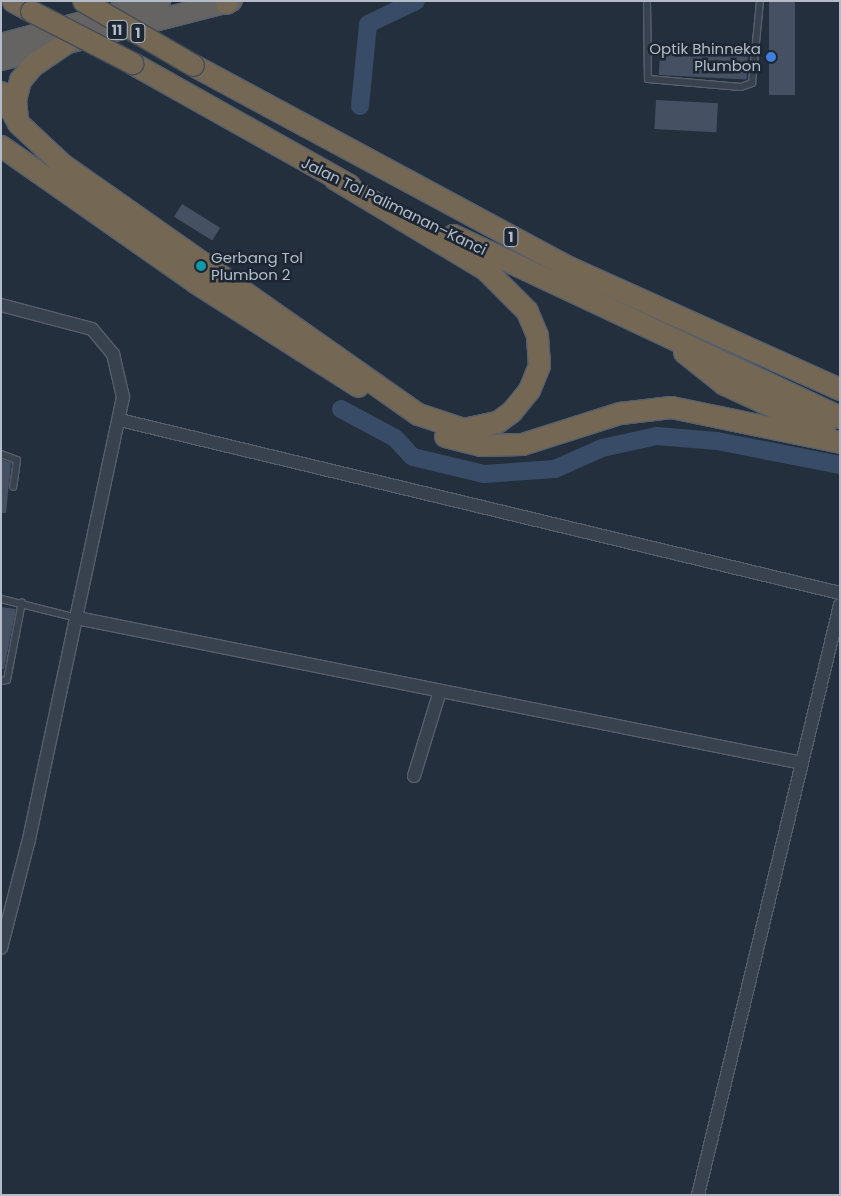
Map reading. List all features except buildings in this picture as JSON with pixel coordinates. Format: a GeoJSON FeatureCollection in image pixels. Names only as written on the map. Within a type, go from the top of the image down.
{"type":"FeatureCollection","features":[{"type":"Feature","properties":{"kind":"highway","name":"Jalan Tol Palimanan–Kanci"},"geometry":{"type":"LineString","coordinates":[[82,1],[193,65],[566,266],[840,389]]}},
{"type":"Feature","properties":{"kind":"highway","name":"11"},"geometry":{"type":"LineString","coordinates":[[1,44],[160,1]]}},
{"type":"Feature","properties":{"kind":"highway","name":"11"},"geometry":{"type":"LineString","coordinates":[[1,60],[228,2]]}},
{"type":"Feature","properties":{"kind":"highway","name":"Jalan Tol Palimanan–Kanci"},"geometry":{"type":"LineString","coordinates":[[22,6],[132,63],[335,179],[840,417]]}},
{"type":"Feature","properties":{"kind":"highway"},"geometry":{"type":"LineString","coordinates":[[10,124],[20,80],[33,65],[66,43]]}},
{"type":"Feature","properties":{"kind":"highway"},"geometry":{"type":"LineString","coordinates":[[1,92],[10,124],[43,175]]}},
{"type":"Feature","properties":{"kind":"highway"},"geometry":{"type":"LineString","coordinates":[[10,124],[62,164],[418,414],[463,429],[497,422],[511,412],[529,390],[539,365],[537,335],[527,312],[485,269],[335,179]]}},
{"type":"Feature","properties":{"kind":"highway"},"geometry":{"type":"LineString","coordinates":[[1,146],[313,358],[434,431],[456,440],[522,444],[620,413],[671,407],[840,440]]}},
{"type":"Feature","properties":{"kind":"highway"},"geometry":{"type":"LineString","coordinates":[[666,334],[724,384],[840,440]]}},
{"type":"Feature","properties":{"kind":"street"},"geometry":{"type":"LineString","coordinates":[[1,305],[92,329],[104,340],[121,374],[120,420],[77,618],[1,948]]}},
{"type":"Feature","properties":{"kind":"street"},"geometry":{"type":"LineString","coordinates":[[120,420],[840,593]]}},
{"type":"Feature","properties":{"kind":"street"},"geometry":{"type":"LineString","coordinates":[[698,1195],[840,605]]}},
{"type":"Feature","properties":{"kind":"street"},"geometry":{"type":"LineString","coordinates":[[77,618],[802,763]]}},
{"type":"Feature","properties":{"kind":"street"},"geometry":{"type":"LineString","coordinates":[[414,776],[440,690]]}},
{"type":"Feature","properties":{"kind":"lane"},"geometry":{"type":"LineString","coordinates":[[647,1],[648,79],[741,87],[752,83],[760,1]]}},
{"type":"Feature","properties":{"kind":"lane"},"geometry":{"type":"LineString","coordinates":[[1,454],[17,460],[13,487]]}},
{"type":"Feature","properties":{"kind":"lane"},"geometry":{"type":"LineString","coordinates":[[1,599],[22,602],[77,618]]}},
{"type":"Feature","properties":{"kind":"lane"},"geometry":{"type":"LineString","coordinates":[[1,681],[7,680],[22,602]]}},
{"type":"Feature","properties":{"kind":"waterway"},"geometry":{"type":"LineString","coordinates":[[360,106],[368,24],[416,1]]}},
{"type":"Feature","properties":{"kind":"waterway"},"geometry":{"type":"LineString","coordinates":[[341,409],[395,438],[413,457],[484,474],[555,469],[602,448],[657,436],[717,441],[840,465]]}},
{"type":"Feature","properties":{"kind":"place","name":"Optik Bhinneka Plumbon"},"geometry":{"type":"Point","coordinates":[771,57]}},
{"type":"Feature","properties":{"kind":"place","name":"Gerbang Tol Plumbon 2"},"geometry":{"type":"Point","coordinates":[201,266]}}]}
